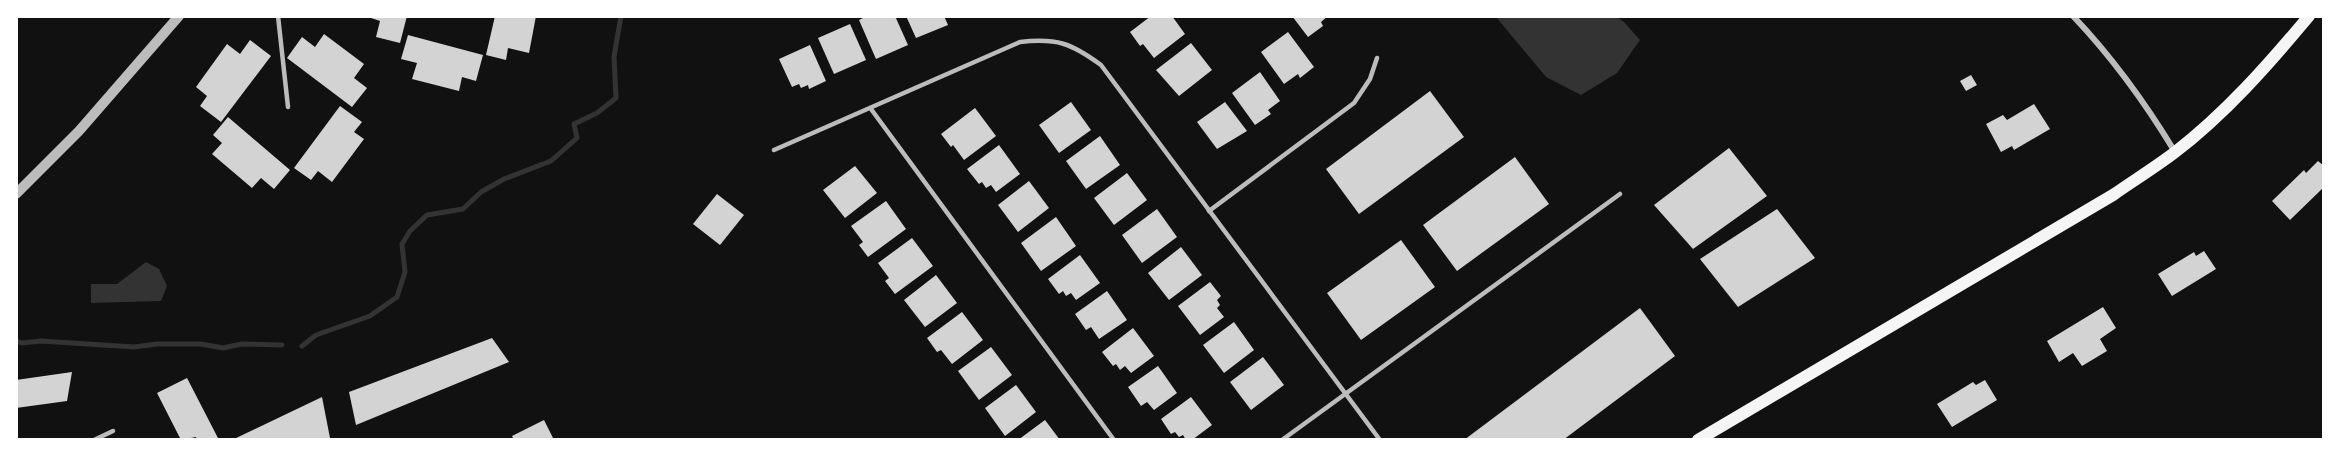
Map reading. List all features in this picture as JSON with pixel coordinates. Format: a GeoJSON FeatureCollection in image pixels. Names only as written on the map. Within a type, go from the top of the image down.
{"type":"FeatureCollection","features":[{"type":"Feature","properties":{"kind":"main road"},"geometry":{"type":"LineString","coordinates":[[1698,440],[2104,200],[2175,152],[2265,69],[2309,16]]}},
{"type":"Feature","properties":{"kind":"street"},"geometry":{"type":"LineString","coordinates":[[16,194],[78,131],[179,16]]}},
{"type":"Feature","properties":{"kind":"street"},"geometry":{"type":"LineString","coordinates":[[2073,16],[2102,47],[2175,152]]}},
{"type":"Feature","properties":{"kind":"lane"},"geometry":{"type":"LineString","coordinates":[[278,16],[288,107]]}},
{"type":"Feature","properties":{"kind":"lane"},"geometry":{"type":"LineString","coordinates":[[774,150],[1020,42],[1043,40],[1078,49],[1101,65],[1380,440]]}},
{"type":"Feature","properties":{"kind":"lane"},"geometry":{"type":"LineString","coordinates":[[1209,211],[1354,104],[1370,79],[1377,58]]}},
{"type":"Feature","properties":{"kind":"lane"},"geometry":{"type":"LineString","coordinates":[[871,109],[1114,440]]}},
{"type":"Feature","properties":{"kind":"lane"},"geometry":{"type":"LineString","coordinates":[[1282,440],[1620,194]]}},
{"type":"Feature","properties":{"kind":"lane"},"geometry":{"type":"LineString","coordinates":[[94,440],[113,431]]}},
{"type":"Feature","properties":{"kind":"shaded area"},"geometry":{"type":"Polygon","coordinates":[[[1496,17],[1617,17],[1640,40],[1617,73],[1581,95],[1546,77],[1496,17]]]}},
{"type":"Feature","properties":{"kind":"shaded area"},"geometry":{"type":"Polygon","coordinates":[[[146,262],[159,269],[167,286],[161,301],[91,303],[91,284],[117,284],[146,262]]]}},
{"type":"Feature","properties":{"kind":"building"},"geometry":{"type":"Polygon","coordinates":[[[407,16],[400,43],[376,37],[380,21],[368,17],[407,16]]]}},
{"type":"Feature","properties":{"kind":"building"},"geometry":{"type":"Polygon","coordinates":[[[495,16],[536,16],[529,53],[508,48],[506,60],[486,55],[495,16]]]}},
{"type":"Feature","properties":{"kind":"building"},"geometry":{"type":"Polygon","coordinates":[[[867,16],[895,16],[908,45],[876,59],[859,20],[867,16]]]}},
{"type":"Feature","properties":{"kind":"building"},"geometry":{"type":"Polygon","coordinates":[[[906,16],[944,16],[948,25],[916,38],[906,16]]]}},
{"type":"Feature","properties":{"kind":"building"},"geometry":{"type":"Polygon","coordinates":[[[1151,16],[1172,16],[1185,34],[1154,58],[1143,44],[1140,46],[1130,32],[1151,16]]]}},
{"type":"Feature","properties":{"kind":"building"},"geometry":{"type":"Polygon","coordinates":[[[1292,16],[1328,16],[1321,22],[1323,26],[1308,37],[1292,16]]]}},
{"type":"Feature","properties":{"kind":"building"},"geometry":{"type":"Polygon","coordinates":[[[850,24],[866,60],[834,74],[818,38],[850,24]]]}},
{"type":"Feature","properties":{"kind":"building"},"geometry":{"type":"Polygon","coordinates":[[[1288,32],[1314,67],[1300,78],[1298,74],[1284,84],[1261,52],[1288,32]]]}},
{"type":"Feature","properties":{"kind":"building"},"geometry":{"type":"Polygon","coordinates":[[[324,34],[364,64],[354,78],[367,88],[352,107],[287,58],[302,37],[315,47],[324,34]]]}},
{"type":"Feature","properties":{"kind":"building"},"geometry":{"type":"Polygon","coordinates":[[[408,35],[483,55],[476,81],[462,77],[459,91],[412,79],[417,63],[401,59],[408,35]]]}},
{"type":"Feature","properties":{"kind":"building"},"geometry":{"type":"Polygon","coordinates":[[[250,40],[271,56],[221,122],[200,106],[207,96],[196,87],[227,44],[240,54],[250,40]]]}},
{"type":"Feature","properties":{"kind":"building"},"geometry":{"type":"Polygon","coordinates":[[[1191,43],[1212,70],[1179,96],[1156,70],[1191,43]]]}},
{"type":"Feature","properties":{"kind":"building"},"geometry":{"type":"Polygon","coordinates":[[[810,45],[826,81],[809,89],[808,85],[801,88],[799,84],[792,87],[779,59],[810,45]]]}},
{"type":"Feature","properties":{"kind":"building"},"geometry":{"type":"Polygon","coordinates":[[[1260,72],[1280,101],[1268,110],[1271,114],[1255,125],[1232,93],[1260,72]]]}},
{"type":"Feature","properties":{"kind":"building"},"geometry":{"type":"Polygon","coordinates":[[[1971,75],[1977,85],[1966,91],[1960,81],[1971,75]]]}},
{"type":"Feature","properties":{"kind":"building"},"geometry":{"type":"Polygon","coordinates":[[[1430,91],[1464,137],[1359,214],[1326,169],[1430,91]]]}},
{"type":"Feature","properties":{"kind":"building"},"geometry":{"type":"Polygon","coordinates":[[[1071,102],[1091,130],[1059,153],[1039,125],[1071,102]]]}},
{"type":"Feature","properties":{"kind":"building"},"geometry":{"type":"Polygon","coordinates":[[[1225,102],[1247,131],[1217,149],[1197,122],[1225,102]]]}},
{"type":"Feature","properties":{"kind":"building"},"geometry":{"type":"Polygon","coordinates":[[[2034,104],[2050,129],[2014,150],[2012,146],[2001,152],[1986,124],[2003,115],[2007,120],[2034,104]]]}},
{"type":"Feature","properties":{"kind":"building"},"geometry":{"type":"Polygon","coordinates":[[[340,106],[362,122],[354,132],[364,139],[332,182],[318,171],[311,180],[294,168],[340,106]]]}},
{"type":"Feature","properties":{"kind":"building"},"geometry":{"type":"Polygon","coordinates":[[[975,108],[996,136],[964,160],[941,134],[975,108]]]}},
{"type":"Feature","properties":{"kind":"building"},"geometry":{"type":"Polygon","coordinates":[[[228,117],[290,170],[274,189],[261,178],[252,188],[212,154],[222,143],[213,135],[228,117]]]}},
{"type":"Feature","properties":{"kind":"building"},"geometry":{"type":"Polygon","coordinates":[[[1100,136],[1120,165],[1086,189],[1066,161],[1100,136]]]}},
{"type":"Feature","properties":{"kind":"building"},"geometry":{"type":"Polygon","coordinates":[[[999,145],[1020,174],[996,192],[991,185],[986,188],[982,182],[979,184],[967,169],[999,145]]]}},
{"type":"Feature","properties":{"kind":"building"},"geometry":{"type":"Polygon","coordinates":[[[1729,148],[1767,196],[1693,249],[1654,205],[1729,148]]]}},
{"type":"Feature","properties":{"kind":"building"},"geometry":{"type":"Polygon","coordinates":[[[1515,157],[1549,204],[1457,271],[1423,225],[1515,157]]]}},
{"type":"Feature","properties":{"kind":"building"},"geometry":{"type":"Polygon","coordinates":[[[2318,161],[2324,166],[2324,187],[2290,220],[2272,201],[2304,170],[2306,173],[2318,161]]]}},
{"type":"Feature","properties":{"kind":"building"},"geometry":{"type":"Polygon","coordinates":[[[855,166],[877,193],[845,218],[823,190],[855,166]]]}},
{"type":"Feature","properties":{"kind":"building"},"geometry":{"type":"Polygon","coordinates":[[[1127,173],[1147,200],[1114,225],[1094,198],[1127,173]]]}},
{"type":"Feature","properties":{"kind":"building"},"geometry":{"type":"Polygon","coordinates":[[[1029,181],[1049,208],[1018,232],[998,205],[1029,181]]]}},
{"type":"Feature","properties":{"kind":"building"},"geometry":{"type":"Polygon","coordinates":[[[717,194],[744,215],[720,245],[693,224],[717,194]]]}},
{"type":"Feature","properties":{"kind":"building"},"geometry":{"type":"Polygon","coordinates":[[[886,201],[906,229],[868,257],[859,245],[863,242],[851,226],[886,201]]]}},
{"type":"Feature","properties":{"kind":"building"},"geometry":{"type":"Polygon","coordinates":[[[1157,209],[1177,237],[1142,263],[1122,235],[1157,209]]]}},
{"type":"Feature","properties":{"kind":"building"},"geometry":{"type":"Polygon","coordinates":[[[1777,209],[1815,258],[1738,307],[1700,259],[1777,209]]]}},
{"type":"Feature","properties":{"kind":"building"},"geometry":{"type":"Polygon","coordinates":[[[1056,217],[1076,246],[1041,271],[1021,243],[1056,217]]]}},
{"type":"Feature","properties":{"kind":"building"},"geometry":{"type":"Polygon","coordinates":[[[912,238],[933,266],[895,294],[885,281],[889,278],[878,263],[912,238]]]}},
{"type":"Feature","properties":{"kind":"building"},"geometry":{"type":"Polygon","coordinates":[[[1401,240],[1435,287],[1361,340],[1327,293],[1401,240]]]}},
{"type":"Feature","properties":{"kind":"building"},"geometry":{"type":"Polygon","coordinates":[[[1181,247],[1202,275],[1169,300],[1148,273],[1181,247]]]}},
{"type":"Feature","properties":{"kind":"building"},"geometry":{"type":"Polygon","coordinates":[[[2204,251],[2216,269],[2172,296],[2158,274],[2194,252],[2196,256],[2204,251]]]}},
{"type":"Feature","properties":{"kind":"building"},"geometry":{"type":"Polygon","coordinates":[[[1080,255],[1100,283],[1076,300],[1071,293],[1066,296],[1063,291],[1059,294],[1048,279],[1080,255]]]}},
{"type":"Feature","properties":{"kind":"building"},"geometry":{"type":"Polygon","coordinates":[[[936,275],[957,303],[925,327],[904,300],[936,275]]]}},
{"type":"Feature","properties":{"kind":"building"},"geometry":{"type":"Polygon","coordinates":[[[1210,282],[1221,296],[1217,300],[1220,305],[1217,308],[1224,317],[1200,335],[1178,306],[1210,282]]]}},
{"type":"Feature","properties":{"kind":"building"},"geometry":{"type":"Polygon","coordinates":[[[1107,291],[1127,320],[1099,339],[1091,327],[1086,330],[1075,314],[1107,291]]]}},
{"type":"Feature","properties":{"kind":"building"},"geometry":{"type":"Polygon","coordinates":[[[2103,307],[2116,328],[2100,339],[2107,351],[2082,366],[2073,353],[2059,362],[2047,341],[2103,307]]]}},
{"type":"Feature","properties":{"kind":"building"},"geometry":{"type":"Polygon","coordinates":[[[1640,308],[1675,356],[1563,440],[1464,440],[1640,308]]]}},
{"type":"Feature","properties":{"kind":"building"},"geometry":{"type":"Polygon","coordinates":[[[962,312],[983,340],[952,364],[941,350],[937,352],[927,338],[962,312]]]}},
{"type":"Feature","properties":{"kind":"building"},"geometry":{"type":"Polygon","coordinates":[[[1234,322],[1254,350],[1224,373],[1203,345],[1234,322]]]}},
{"type":"Feature","properties":{"kind":"building"},"geometry":{"type":"Polygon","coordinates":[[[1133,328],[1154,356],[1131,373],[1125,366],[1120,370],[1116,364],[1113,366],[1102,352],[1133,328]]]}},
{"type":"Feature","properties":{"kind":"building"},"geometry":{"type":"Polygon","coordinates":[[[492,338],[509,362],[356,425],[349,392],[492,338]]]}},
{"type":"Feature","properties":{"kind":"building"},"geometry":{"type":"Polygon","coordinates":[[[991,347],[1012,375],[979,400],[958,371],[991,347]]]}},
{"type":"Feature","properties":{"kind":"building"},"geometry":{"type":"Polygon","coordinates":[[[1263,357],[1284,385],[1251,410],[1230,382],[1263,357]]]}},
{"type":"Feature","properties":{"kind":"building"},"geometry":{"type":"Polygon","coordinates":[[[1158,366],[1177,393],[1154,410],[1147,402],[1141,406],[1128,387],[1158,366]]]}},
{"type":"Feature","properties":{"kind":"building"},"geometry":{"type":"Polygon","coordinates":[[[72,372],[67,401],[16,408],[16,380],[72,372]]]}},
{"type":"Feature","properties":{"kind":"building"},"geometry":{"type":"Polygon","coordinates":[[[187,378],[219,440],[197,440],[196,437],[181,440],[157,393],[187,378]]]}},
{"type":"Feature","properties":{"kind":"building"},"geometry":{"type":"Polygon","coordinates":[[[1985,380],[1997,400],[1952,427],[1937,404],[1973,382],[1976,385],[1985,380]]]}},
{"type":"Feature","properties":{"kind":"building"},"geometry":{"type":"Polygon","coordinates":[[[1016,385],[1036,412],[1005,436],[985,408],[1016,385]]]}},
{"type":"Feature","properties":{"kind":"building"},"geometry":{"type":"Polygon","coordinates":[[[322,397],[330,438],[232,440],[322,397]]]}},
{"type":"Feature","properties":{"kind":"building"},"geometry":{"type":"Polygon","coordinates":[[[1191,397],[1212,425],[1192,440],[1186,440],[1183,435],[1179,437],[1175,432],[1171,434],[1161,419],[1191,397]]]}},
{"type":"Feature","properties":{"kind":"building"},"geometry":{"type":"Polygon","coordinates":[[[544,420],[554,440],[514,440],[512,436],[544,420]]]}},
{"type":"Feature","properties":{"kind":"building"},"geometry":{"type":"Polygon","coordinates":[[[1045,420],[1060,440],[1018,440],[1045,420]]]}},
{"type":"Feature","properties":{"kind":"waterway"},"geometry":{"type":"LineString","coordinates":[[302,346],[316,335],[370,316],[397,297],[405,272],[402,244],[410,231],[427,215],[463,209],[481,192],[504,179],[551,161],[577,138],[574,124],[597,113],[616,98],[614,57],[621,16]]}},
{"type":"Feature","properties":{"kind":"waterway"},"geometry":{"type":"LineString","coordinates":[[16,341],[134,347],[157,344],[201,344],[223,348],[242,344],[282,345]]}}]}
